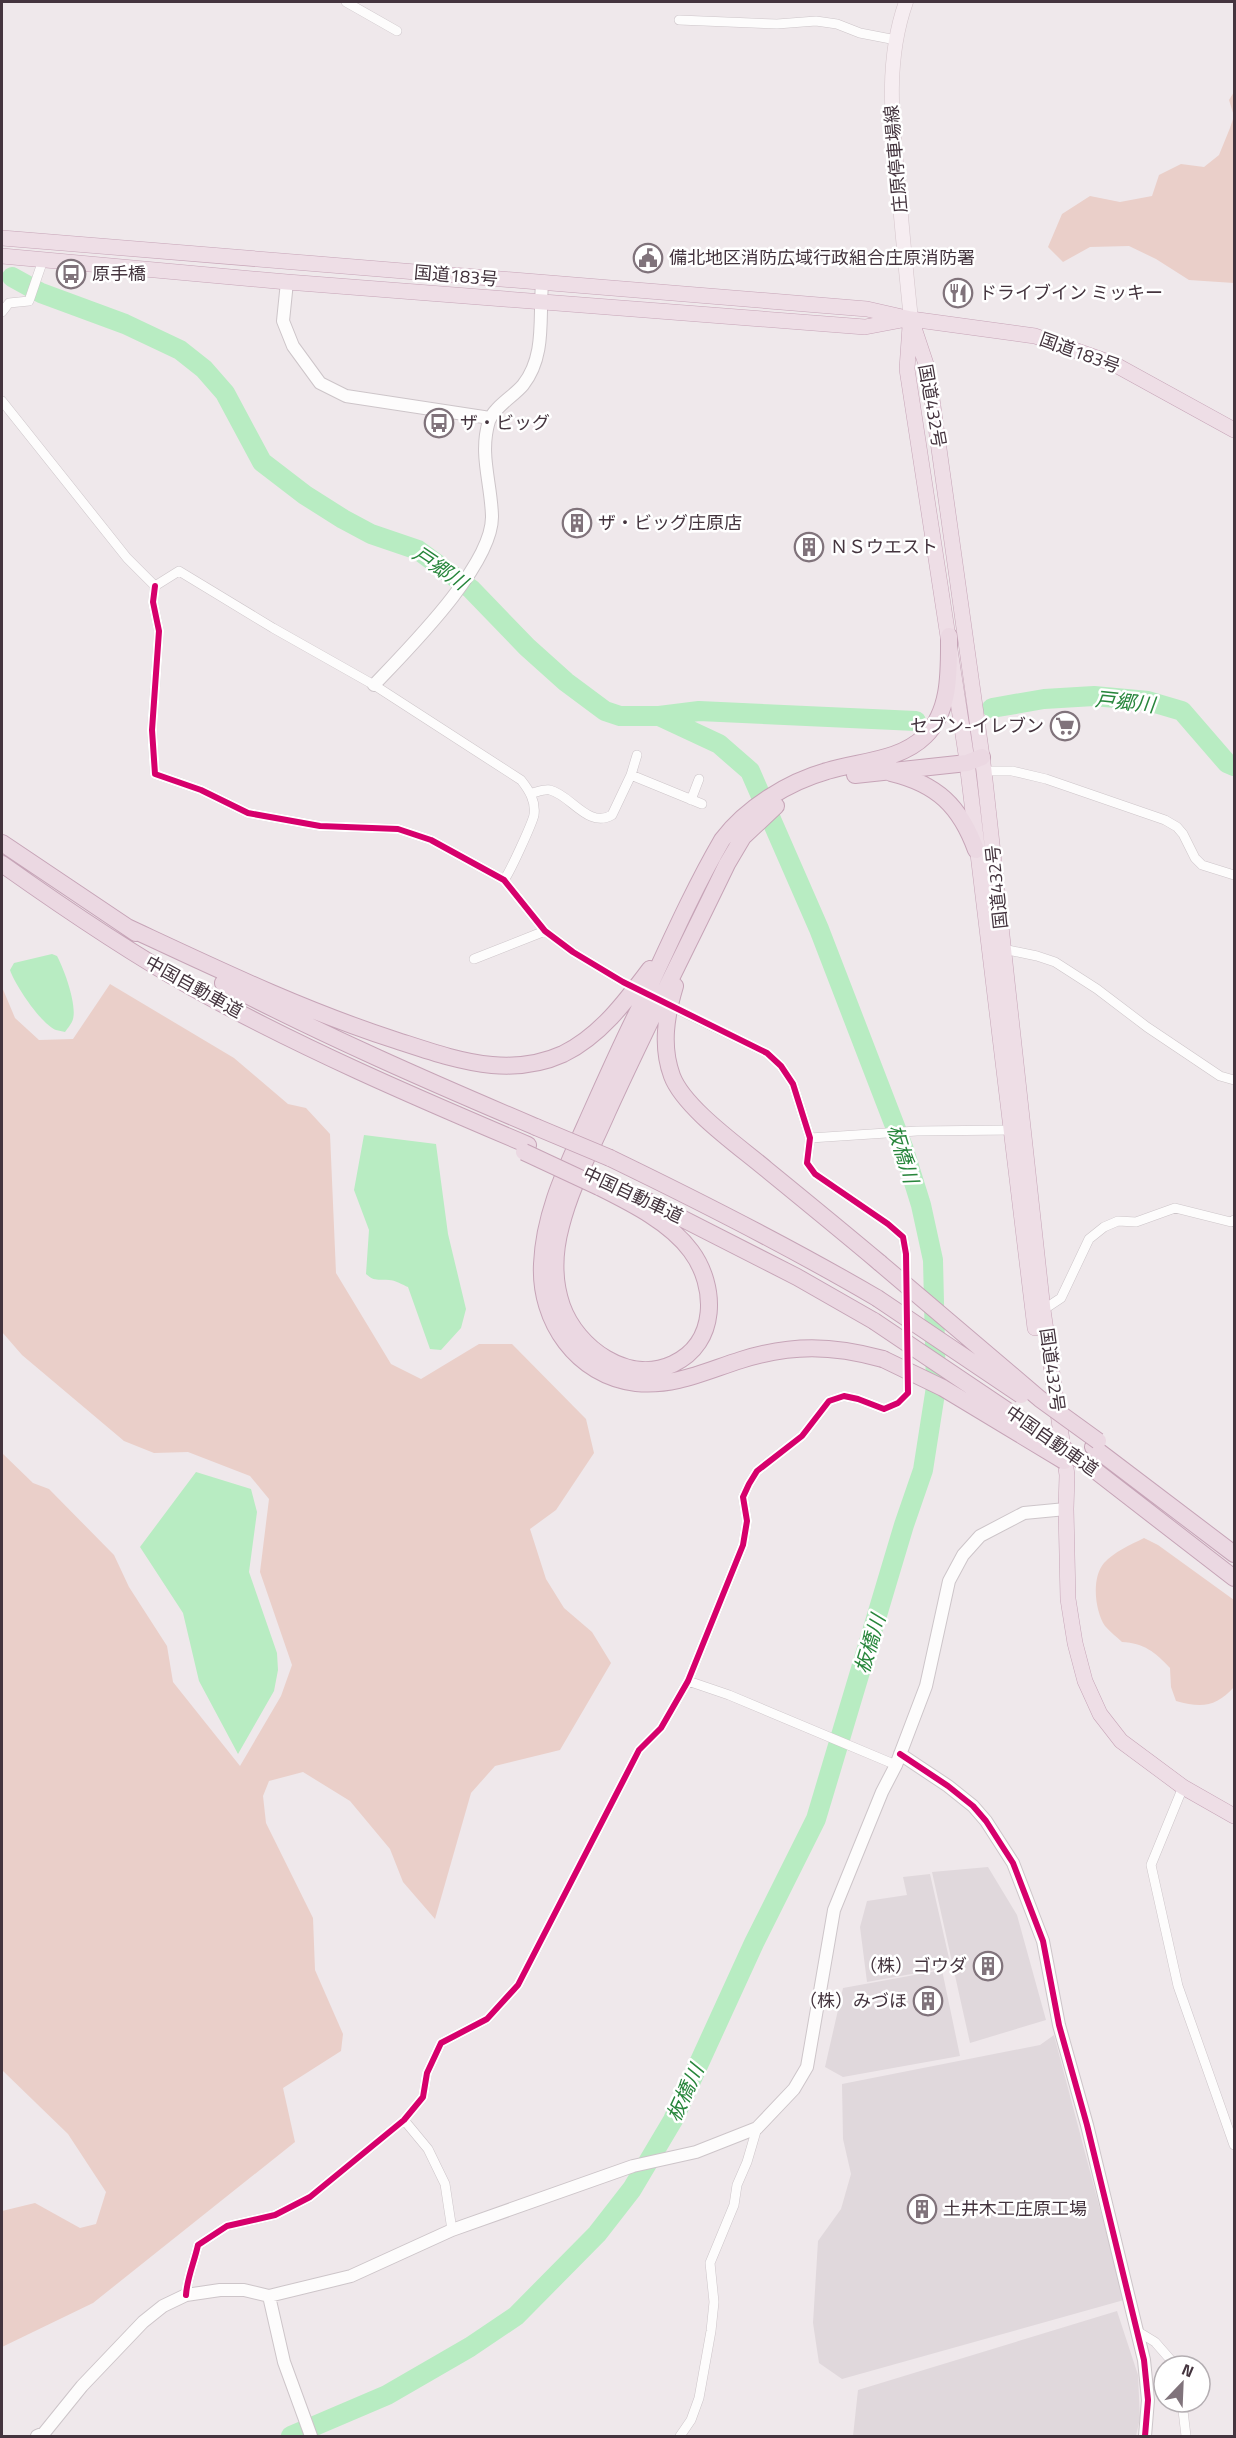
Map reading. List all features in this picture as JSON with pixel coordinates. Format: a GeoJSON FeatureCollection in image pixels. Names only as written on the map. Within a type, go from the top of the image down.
{"type":"FeatureCollection","features":[{"type":"Feature","properties":{"kind":"highway","name":"国道183号"},"geometry":{"type":"LineString","coordinates":[[2,238],[867,309],[910,319],[1035,336],[1114,364],[1234,430]]}},
{"type":"Feature","properties":{"kind":"highway","name":"国道183号"},"geometry":{"type":"LineString","coordinates":[[2,256],[287,282],[865,327],[910,319]]}},
{"type":"Feature","properties":{"kind":"highway","name":"国道432号"},"geometry":{"type":"LineString","coordinates":[[910,319],[907,369],[949,636],[974,761],[976,850],[1032,1307],[1066,1509]]}},
{"type":"Feature","properties":{"kind":"highway","name":"国道432号"},"geometry":{"type":"LineString","coordinates":[[910,319],[928,370],[974,761],[1003,949],[1043,1310],[1067,1475],[1068,1599],[1075,1643],[1085,1681],[1100,1714],[1122,1742],[1183,1787],[1234,1816]]}},
{"type":"Feature","properties":{"kind":"highway"},"geometry":{"type":"LineString","coordinates":[[872,766],[917,743],[934,724],[941,711],[946,692],[949,670],[949,636]]}},
{"type":"Feature","properties":{"kind":"highway"},"geometry":{"type":"LineString","coordinates":[[600,1183],[651,1216],[691,1250],[708,1287],[710,1308],[706,1328],[698,1343],[686,1356],[673,1364],[656,1369],[638,1368],[612,1361],[588,1347],[577,1335],[564,1312],[557,1288],[555,1269],[561,1226],[572,1191],[642,1036],[714,855],[740,829],[777,799],[818,774],[872,766],[974,761]]}},
{"type":"Feature","properties":{"kind":"highway"},"geometry":{"type":"LineString","coordinates":[[872,766],[932,788],[944,797],[962,818],[976,850]]}},
{"type":"Feature","properties":{"kind":"highway","name":"中国自動車道"},"geometry":{"type":"LineString","coordinates":[[2,843],[127,927],[286,1016],[449,1090],[610,1158],[809,1258],[926,1329],[1095,1444],[1234,1554]]}},
{"type":"Feature","properties":{"kind":"highway","name":"中国自動車道"},"geometry":{"type":"LineString","coordinates":[[2,864],[116,942],[192,988],[272,1030],[720,1237],[874,1321],[1086,1469],[1234,1578]]}},
{"type":"Feature","properties":{"kind":"highway"},"geometry":{"type":"LineString","coordinates":[[127,927],[294,1004],[427,1051],[492,1065],[519,1065],[542,1061],[581,1044],[603,1026],[680,941]]}},
{"type":"Feature","properties":{"kind":"highway"},"geometry":{"type":"LineString","coordinates":[[680,941],[665,1029],[667,1053],[673,1079],[696,1108],[1095,1444]]}},
{"type":"Feature","properties":{"kind":"highway"},"geometry":{"type":"LineString","coordinates":[[680,941],[614,1060],[554,1201],[547,1223],[542,1287],[555,1328],[581,1360],[616,1379],[636,1383],[678,1381],[741,1360],[798,1348],[839,1349],[883,1359],[943,1388],[1086,1469]]}},
{"type":"Feature","properties":{"kind":"main road","name":"庄原停車場線"},"geometry":{"type":"LineString","coordinates":[[906,2],[896,40],[891,72],[891,109],[910,319]]}},
{"type":"Feature","properties":{"kind":"street"},"geometry":{"type":"LineString","coordinates":[[346,2],[397,30]]}},
{"type":"Feature","properties":{"kind":"street"},"geometry":{"type":"LineString","coordinates":[[679,20],[777,24],[816,21],[837,24],[860,33],[896,40]]}},
{"type":"Feature","properties":{"kind":"street"},"geometry":{"type":"LineString","coordinates":[[2,312],[9,303],[28,301],[43,260]]}},
{"type":"Feature","properties":{"kind":"street"},"geometry":{"type":"LineString","coordinates":[[287,282],[284,321],[293,346],[320,383],[346,396],[490,418]]}},
{"type":"Feature","properties":{"kind":"street"},"geometry":{"type":"LineString","coordinates":[[374,685],[418,638],[477,565],[490,537],[492,516],[483,445],[490,418],[524,384],[537,360],[541,330],[542,284]]}},
{"type":"Feature","properties":{"kind":"street"},"geometry":{"type":"LineString","coordinates":[[2,401],[128,558],[155,586]]}},
{"type":"Feature","properties":{"kind":"street"},"geometry":{"type":"LineString","coordinates":[[155,586],[179,571],[374,685],[521,780],[532,793],[534,814],[513,860],[512,869],[504,880]]}},
{"type":"Feature","properties":{"kind":"street"},"geometry":{"type":"LineString","coordinates":[[155,586],[153,602],[159,631],[152,730],[155,774],[201,790],[248,813],[320,826],[398,829],[431,840],[504,880],[545,931],[573,952],[623,982]]}},
{"type":"Feature","properties":{"kind":"street"},"geometry":{"type":"LineString","coordinates":[[532,793],[548,789],[558,793],[588,815],[607,818],[612,815],[631,775],[637,755]]}},
{"type":"Feature","properties":{"kind":"street"},"geometry":{"type":"LineString","coordinates":[[974,761],[1046,779],[1165,820],[1177,827],[1183,834],[1195,858],[1202,865],[1234,875]]}},
{"type":"Feature","properties":{"kind":"street"},"geometry":{"type":"LineString","coordinates":[[631,775],[702,804]]}},
{"type":"Feature","properties":{"kind":"street"},"geometry":{"type":"LineString","coordinates":[[691,800],[699,780]]}},
{"type":"Feature","properties":{"kind":"street"},"geometry":{"type":"LineString","coordinates":[[474,960],[545,931]]}},
{"type":"Feature","properties":{"kind":"street"},"geometry":{"type":"LineString","coordinates":[[1003,949],[1055,962],[1220,1076],[1234,1080]]}},
{"type":"Feature","properties":{"kind":"street"},"geometry":{"type":"LineString","coordinates":[[186,2295],[187,2278],[195,2262],[198,2246],[227,2226],[275,2215],[310,2198],[404,2120],[423,2097],[427,2073],[441,2043],[487,2019],[518,1985],[639,1750],[661,1728],[688,1681],[743,1545],[747,1521],[743,1497],[757,1471],[802,1436],[829,1401],[844,1396],[884,1409],[898,1403],[908,1393],[906,1254],[903,1237],[888,1224],[815,1174],[807,1163],[810,1138],[793,1084],[781,1066],[767,1053],[680,1010]]}},
{"type":"Feature","properties":{"kind":"street"},"geometry":{"type":"LineString","coordinates":[[810,1138],[887,1135],[916,1131],[1012,1130]]}},
{"type":"Feature","properties":{"kind":"street"},"geometry":{"type":"LineString","coordinates":[[1043,1310],[1061,1298],[1089,1239],[1104,1227],[1118,1221],[1136,1222],[1175,1208],[1231,1222],[1234,1220]]}},
{"type":"Feature","properties":{"kind":"street"},"geometry":{"type":"LineString","coordinates":[[37,2436],[44,2433],[82,2386],[143,2322],[163,2306],[186,2295],[220,2290],[244,2290],[269,2296],[351,2276],[452,2230],[633,2166],[696,2152],[757,2128],[794,2089],[807,2067],[834,1910],[882,1792],[898,1760],[926,1686],[949,1581],[963,1555],[980,1536],[1024,1513],[1066,1509]]}},
{"type":"Feature","properties":{"kind":"street"},"geometry":{"type":"LineString","coordinates":[[688,1681],[898,1760],[948,1786],[973,1806],[1001,1842],[1013,1863],[1043,1941],[1059,2025],[1087,2125],[1148,2382],[1145,2436]]}},
{"type":"Feature","properties":{"kind":"street"},"geometry":{"type":"LineString","coordinates":[[1183,1787],[1151,1865],[1178,1986],[1234,2145]]}},
{"type":"Feature","properties":{"kind":"street"},"geometry":{"type":"LineString","coordinates":[[404,2120],[429,2150],[445,2184],[452,2230]]}},
{"type":"Feature","properties":{"kind":"street"},"geometry":{"type":"LineString","coordinates":[[680,2436],[692,2420],[699,2398],[714,2302],[711,2263],[734,2205],[737,2185],[747,2162],[757,2128]]}},
{"type":"Feature","properties":{"kind":"street"},"geometry":{"type":"LineString","coordinates":[[269,2296],[284,2362],[311,2436]]}},
{"type":"Feature","properties":{"kind":"street"},"geometry":{"type":"LineString","coordinates":[[1137,2331],[1155,2342],[1166,2354]]}},
{"type":"Feature","properties":{"kind":"street"},"geometry":{"type":"LineString","coordinates":[[1183,2414],[1186,2436]]}},
{"type":"Feature","properties":{"kind":"shaded area"},"geometry":{"type":"Polygon","coordinates":[[[1234,92],[1234,116],[1229,100],[1234,92]]]}},
{"type":"Feature","properties":{"kind":"shaded area"},"geometry":{"type":"Polygon","coordinates":[[[1234,116],[1234,283],[1189,280],[1156,259],[1129,246],[1090,247],[1063,262],[1048,247],[1062,214],[1090,196],[1120,202],[1152,196],[1159,175],[1181,164],[1204,167],[1219,155],[1234,116]]]}},
{"type":"Feature","properties":{"kind":"shaded area"},"geometry":{"type":"Polygon","coordinates":[[[52,954],[57,956],[63,969],[73,1005],[73,1019],[65,1032],[56,1030],[43,1020],[23,994],[10,970],[14,963],[52,954]]]}},
{"type":"Feature","properties":{"kind":"shaded area"},"geometry":{"type":"Polygon","coordinates":[[[110,984],[234,1058],[288,1104],[306,1108],[330,1134],[336,1273],[391,1364],[421,1379],[479,1344],[512,1344],[586,1419],[594,1453],[556,1510],[530,1529],[546,1579],[564,1608],[592,1632],[611,1663],[560,1750],[495,1766],[471,1793],[435,1919],[403,1882],[390,1849],[350,1801],[303,1772],[269,1781],[263,1796],[266,1823],[313,1918],[315,1970],[343,2034],[341,2051],[283,2088],[295,2142],[93,2303],[2,2347],[2,2211],[35,2203],[80,2228],[96,2224],[106,2192],[68,2134],[2,2070],[2,1453],[33,1483],[49,1489],[114,1555],[129,1587],[167,1646],[173,1682],[240,1766],[281,1696],[292,1665],[260,1572],[269,1499],[250,1476],[188,1452],[154,1453],[124,1441],[22,1355],[2,1332],[2,987],[15,1018],[39,1040],[73,1039],[110,984]]]}},
{"type":"Feature","properties":{"kind":"shaded area"},"geometry":{"type":"Polygon","coordinates":[[[364,1135],[436,1144],[448,1234],[466,1309],[461,1328],[441,1350],[430,1349],[408,1287],[391,1280],[374,1279],[366,1274],[369,1230],[354,1190],[364,1135]]]}},
{"type":"Feature","properties":{"kind":"shaded area"},"geometry":{"type":"Polygon","coordinates":[[[196,1472],[251,1489],[257,1512],[249,1572],[277,1653],[278,1670],[274,1691],[238,1754],[199,1681],[183,1613],[140,1547],[196,1472]]]}},
{"type":"Feature","properties":{"kind":"shaded area"},"geometry":{"type":"Polygon","coordinates":[[[1144,1538],[1158,1545],[1234,1600],[1234,1687],[1215,1702],[1194,1705],[1176,1701],[1171,1687],[1170,1668],[1149,1649],[1137,1644],[1122,1642],[1105,1626],[1102,1620],[1096,1594],[1100,1569],[1112,1555],[1144,1538]]]}},
{"type":"Feature","properties":{"kind":"shaded area"},"geometry":{"type":"Polygon","coordinates":[[[988,1867],[1017,1915],[1046,2020],[970,2043],[932,1872],[988,1867]]]}},
{"type":"Feature","properties":{"kind":"shaded area"},"geometry":{"type":"Polygon","coordinates":[[[930,1874],[951,1967],[867,1982],[860,1927],[867,1901],[907,1895],[903,1877],[930,1874]]]}},
{"type":"Feature","properties":{"kind":"shaded area"},"geometry":{"type":"Polygon","coordinates":[[[942,1970],[960,2056],[843,2077],[825,2067],[843,1988],[942,1970]]]}},
{"type":"Feature","properties":{"kind":"shaded area"},"geometry":{"type":"Polygon","coordinates":[[[1054,2035],[1124,2300],[842,2379],[819,2363],[813,2323],[818,2241],[841,2209],[851,2174],[843,2139],[842,2084],[1040,2045],[1054,2035]]]}},
{"type":"Feature","properties":{"kind":"shaded area"},"geometry":{"type":"Polygon","coordinates":[[[1117,2311],[1138,2375],[1140,2418],[1136,2436],[853,2436],[858,2390],[1117,2311]]]}},
{"type":"Feature","properties":{"kind":"waterway","name":"戸郷川"},"geometry":{"type":"LineString","coordinates":[[12,277],[41,293],[125,324],[180,350],[204,369],[225,393],[262,462],[305,495],[343,519],[371,534],[418,550],[471,589],[527,647],[566,682],[605,711],[620,716],[659,716],[699,711],[916,721]]}},
{"type":"Feature","properties":{"kind":"waterway","name":"戸郷川"},"geometry":{"type":"LineString","coordinates":[[992,708],[1044,699],[1094,696],[1148,701],[1182,711],[1227,763],[1234,766]]}},
{"type":"Feature","properties":{"kind":"waterway","name":"板橋川"},"geometry":{"type":"LineString","coordinates":[[291,2436],[387,2395],[470,2347],[516,2316],[597,2234],[632,2189],[673,2120],[754,1943],[816,1819],[904,1525],[923,1470],[936,1387],[933,1260],[921,1205],[903,1147],[819,929],[750,771],[719,744],[659,716]]}},
{"type":"Feature","properties":{"kind":"cycle path"},"geometry":{"type":"LineString","coordinates":[[155,586],[153,602],[159,631],[152,730],[155,774],[201,790],[248,813],[320,826],[398,829],[431,840],[504,880],[545,931],[573,952],[623,982],[767,1053],[781,1066],[793,1084],[810,1138],[807,1163],[815,1174],[888,1224],[903,1237],[906,1254],[908,1393],[898,1403],[884,1409],[844,1396],[829,1401],[802,1436],[757,1471],[743,1497],[747,1521],[743,1545],[688,1681],[661,1728],[639,1750],[518,1985],[487,2019],[441,2043],[427,2073],[423,2097],[404,2120],[310,2197],[275,2215],[227,2226],[198,2245],[186,2295]]}},
{"type":"Feature","properties":{"kind":"cycle path"},"geometry":{"type":"LineString","coordinates":[[900,1754],[948,1786],[973,1806],[986,1821],[1013,1863],[1043,1941],[1059,2025],[1087,2125],[1144,2360],[1148,2400],[1145,2436]]}},
{"type":"Feature","properties":{"kind":"place","name":"備北地区消防広域行政組合庄原消防署"},"geometry":{"type":"Point","coordinates":[648,258]}},
{"type":"Feature","properties":{"kind":"place","name":"原手橋"},"geometry":{"type":"Point","coordinates":[71,274]}},
{"type":"Feature","properties":{"kind":"place","name":"ドライブイン ミッキー"},"geometry":{"type":"Point","coordinates":[958,293]}},
{"type":"Feature","properties":{"kind":"place","name":"ザ・ビッグ"},"geometry":{"type":"Point","coordinates":[439,423]}},
{"type":"Feature","properties":{"kind":"place","name":"ザ・ビッグ庄原店"},"geometry":{"type":"Point","coordinates":[577,523]}},
{"type":"Feature","properties":{"kind":"place","name":"ＮＳウエスト"},"geometry":{"type":"Point","coordinates":[809,547]}},
{"type":"Feature","properties":{"kind":"place","name":"セブン-イレブン"},"geometry":{"type":"Point","coordinates":[1065,726]}},
{"type":"Feature","properties":{"kind":"place","name":"（株）ゴウダ"},"geometry":{"type":"Point","coordinates":[988,1966]}},
{"type":"Feature","properties":{"kind":"place","name":"（株）みづほ"},"geometry":{"type":"Point","coordinates":[928,2001]}},
{"type":"Feature","properties":{"kind":"place","name":"土井木工庄原工場"},"geometry":{"type":"Point","coordinates":[922,2209]}}]}
